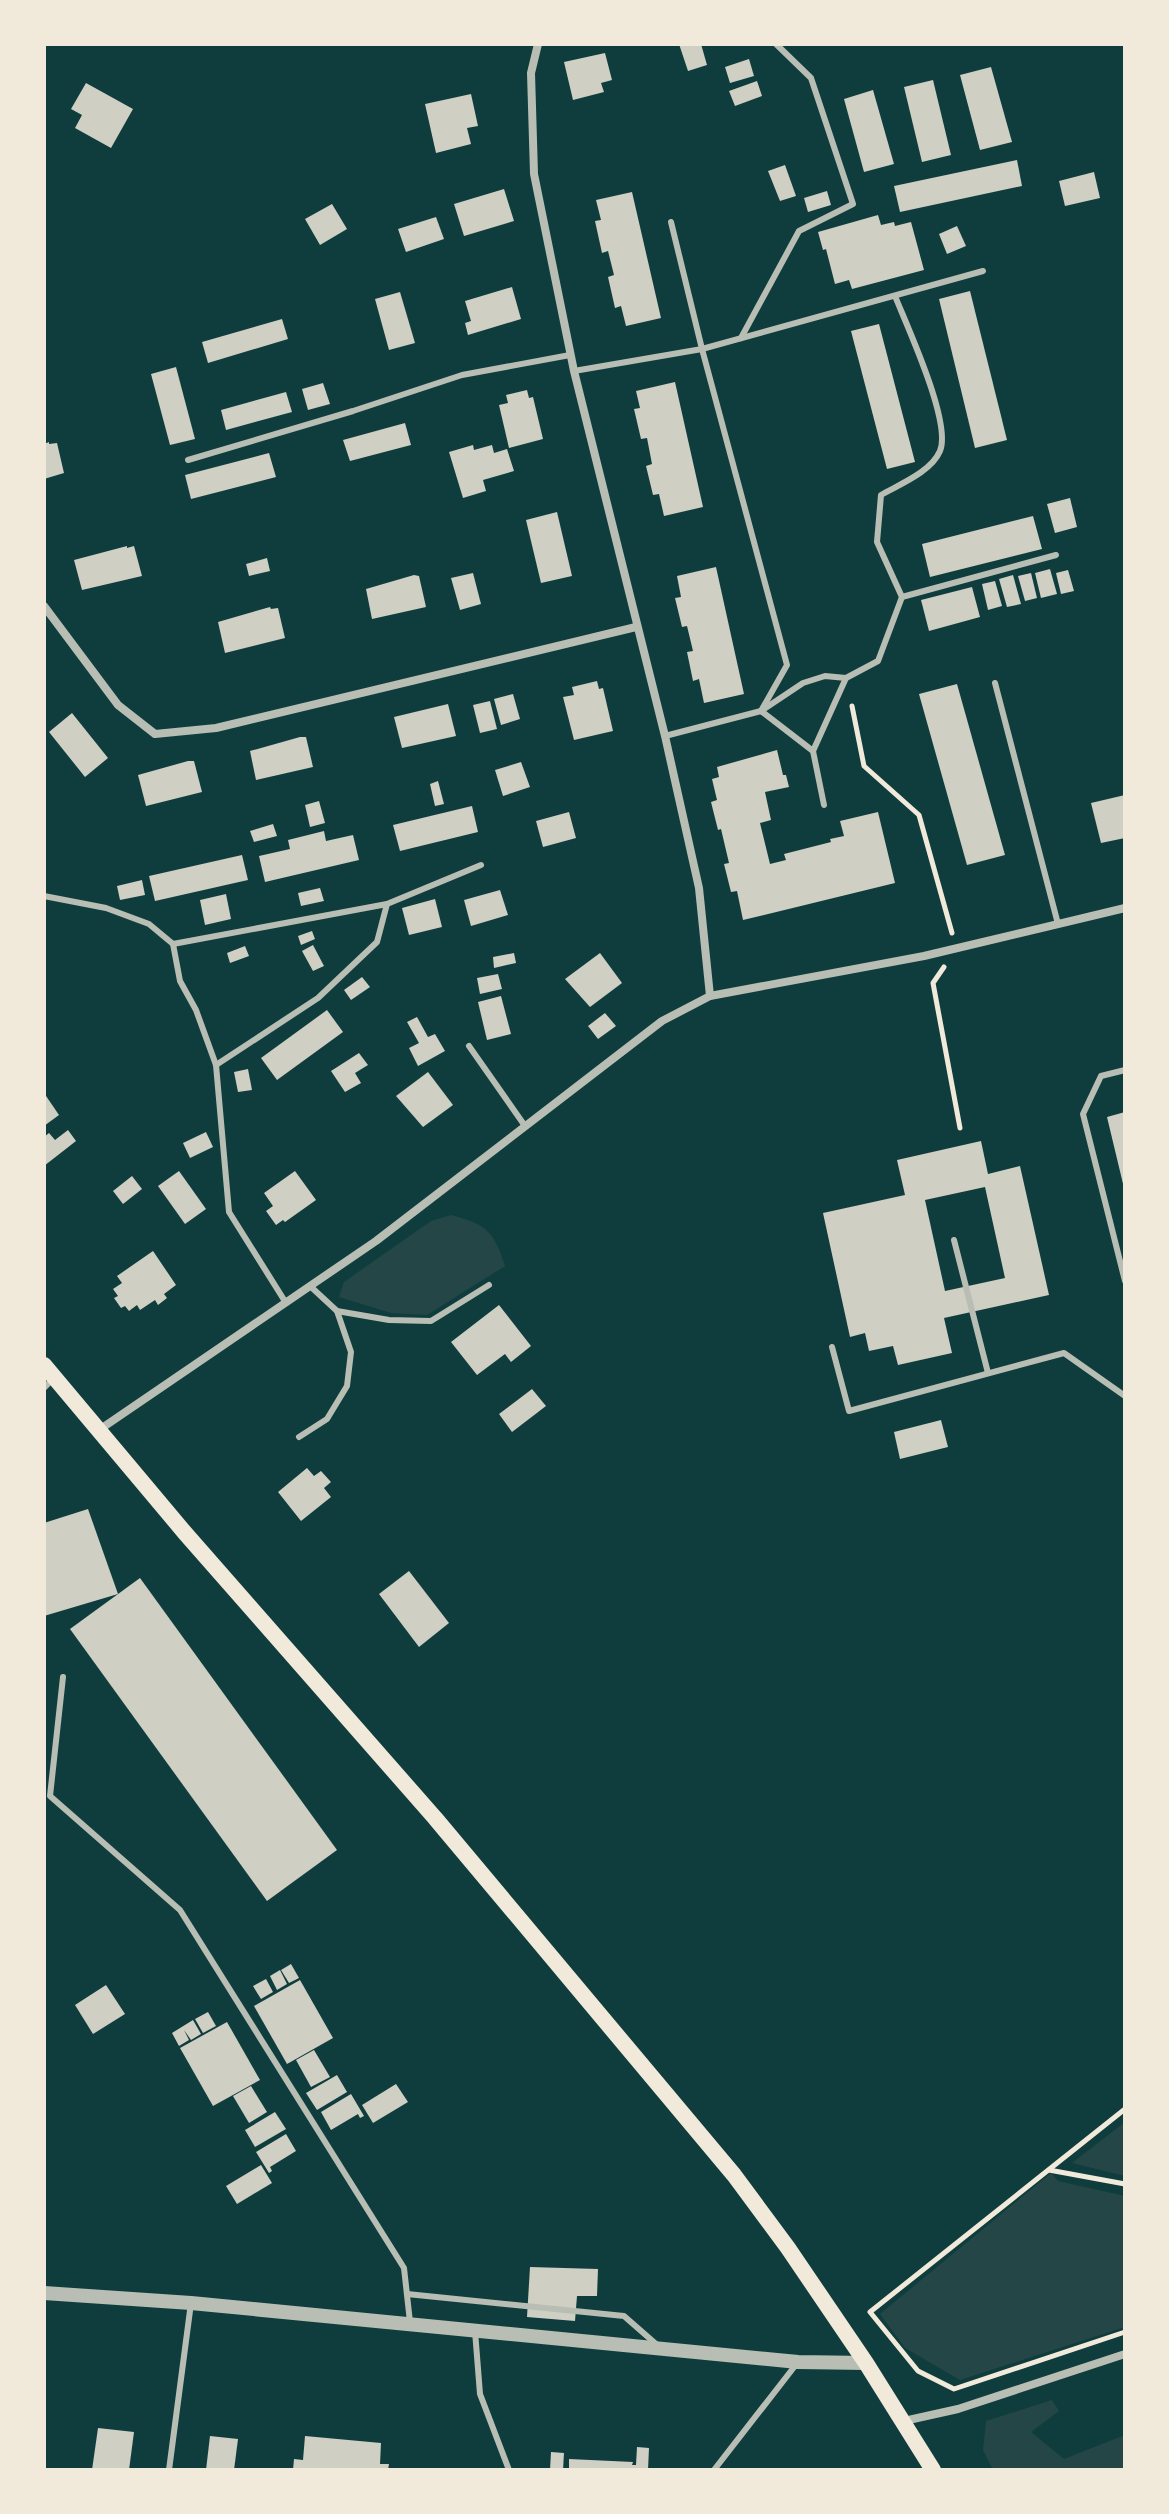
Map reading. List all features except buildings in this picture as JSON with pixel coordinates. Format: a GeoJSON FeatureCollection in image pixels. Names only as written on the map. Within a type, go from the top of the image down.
{"type":"FeatureCollection","features":[{"type":"Feature","properties":{"kind":"main road"},"geometry":{"type":"LineString","coordinates":[[47,1377],[99,1431],[435,1818],[725,2164],[788,2248],[866,2363],[933,2470]]}},
{"type":"Feature","properties":{"kind":"street"},"geometry":{"type":"LineString","coordinates":[[538,44],[531,73],[534,174],[570,355],[665,736],[699,888],[710,996]]}},
{"type":"Feature","properties":{"kind":"street"},"geometry":{"type":"LineString","coordinates":[[44,606],[118,705],[155,734],[216,728],[636,627]]}},
{"type":"Feature","properties":{"kind":"street"},"geometry":{"type":"LineString","coordinates":[[99,1431],[376,1241],[662,1021],[710,996],[956,948],[1125,908]]}},
{"type":"Feature","properties":{"kind":"street"},"geometry":{"type":"LineString","coordinates":[[44,2293],[191,2303],[798,2362],[866,2363]]}},
{"type":"Feature","properties":{"kind":"street"},"geometry":{"type":"LineString","coordinates":[[903,2422],[958,2409],[1125,2354]]}},
{"type":"Feature","properties":{"kind":"lane"},"geometry":{"type":"LineString","coordinates":[[741,338],[799,231],[853,204],[811,78],[776,44]]}},
{"type":"Feature","properties":{"kind":"lane"},"geometry":{"type":"LineString","coordinates":[[671,222],[787,665],[761,711]]}},
{"type":"Feature","properties":{"kind":"lane"},"geometry":{"type":"LineString","coordinates":[[574,371],[702,349],[983,271]]}},
{"type":"Feature","properties":{"kind":"lane"},"geometry":{"type":"LineString","coordinates":[[665,736],[761,711],[803,683],[825,676],[846,678],[878,661],[902,597],[877,542],[881,495],[930,466],[942,449],[938,408],[895,296]]}},
{"type":"Feature","properties":{"kind":"lane"},"geometry":{"type":"LineString","coordinates":[[188,460],[462,375],[570,355]]}},
{"type":"Feature","properties":{"kind":"lane"},"geometry":{"type":"LineString","coordinates":[[902,597],[1056,555]]}},
{"type":"Feature","properties":{"kind":"lane"},"geometry":{"type":"LineString","coordinates":[[824,805],[813,751],[846,678]]}},
{"type":"Feature","properties":{"kind":"lane"},"geometry":{"type":"LineString","coordinates":[[995,683],[1058,924]]}},
{"type":"Feature","properties":{"kind":"lane"},"geometry":{"type":"LineString","coordinates":[[761,711],[813,751]]}},
{"type":"Feature","properties":{"kind":"lane"},"geometry":{"type":"LineString","coordinates":[[173,944],[387,904],[481,865]]}},
{"type":"Feature","properties":{"kind":"lane"},"geometry":{"type":"LineString","coordinates":[[44,896],[106,908],[149,924],[173,944],[180,981],[196,1010],[216,1065],[229,1212],[286,1303]]}},
{"type":"Feature","properties":{"kind":"lane"},"geometry":{"type":"LineString","coordinates":[[216,1065],[318,998],[377,942],[387,904]]}},
{"type":"Feature","properties":{"kind":"lane"},"geometry":{"type":"LineString","coordinates":[[469,1046],[525,1126]]}},
{"type":"Feature","properties":{"kind":"lane"},"geometry":{"type":"LineString","coordinates":[[1125,1070],[1101,1076],[1083,1114],[1125,1281]]}},
{"type":"Feature","properties":{"kind":"lane"},"geometry":{"type":"LineString","coordinates":[[954,1240],[988,1373]]}},
{"type":"Feature","properties":{"kind":"lane"},"geometry":{"type":"LineString","coordinates":[[337,1311],[389,1320],[431,1321],[489,1285]]}},
{"type":"Feature","properties":{"kind":"lane"},"geometry":{"type":"LineString","coordinates":[[299,1437],[327,1419],[347,1386],[351,1352],[337,1311],[310,1286]]}},
{"type":"Feature","properties":{"kind":"lane"},"geometry":{"type":"LineString","coordinates":[[832,1347],[849,1411],[1064,1353],[1125,1396]]}},
{"type":"Feature","properties":{"kind":"lane"},"geometry":{"type":"LineString","coordinates":[[63,1677],[47,1795],[180,1910],[404,2268],[410,2325]]}},
{"type":"Feature","properties":{"kind":"lane"},"geometry":{"type":"LineString","coordinates":[[407,2294],[624,2316],[662,2349]]}},
{"type":"Feature","properties":{"kind":"lane"},"geometry":{"type":"LineString","coordinates":[[169,2470],[191,2303]]}},
{"type":"Feature","properties":{"kind":"lane"},"geometry":{"type":"LineString","coordinates":[[475,2331],[480,2394],[509,2470]]}},
{"type":"Feature","properties":{"kind":"lane"},"geometry":{"type":"LineString","coordinates":[[714,2470],[798,2362]]}},
{"type":"Feature","properties":{"kind":"path"},"geometry":{"type":"LineString","coordinates":[[846,678],[864,766],[919,815],[956,948],[933,983],[960,1128]]}},
{"type":"Feature","properties":{"kind":"path"},"geometry":{"type":"LineString","coordinates":[[1125,2109],[870,2312],[918,2371],[954,2389],[1125,2332]]}},
{"type":"Feature","properties":{"kind":"path"},"geometry":{"type":"LineString","coordinates":[[1049,2170],[1125,2184]]}},
{"type":"Feature","properties":{"kind":"shaded area"},"geometry":{"type":"Polygon","coordinates":[[[451,1215],[473,1222],[487,1231],[493,1237],[505,1266],[427,1315],[391,1313],[339,1297],[344,1282],[431,1221],[451,1215]]]}},
{"type":"Feature","properties":{"kind":"shaded area"},"geometry":{"type":"Polygon","coordinates":[[[1125,2122],[1125,2176],[1072,2163],[1125,2122]]]}},
{"type":"Feature","properties":{"kind":"shaded area"},"geometry":{"type":"Polygon","coordinates":[[[1051,2173],[1058,2181],[1125,2196],[1125,2327],[960,2380],[905,2348],[880,2314],[1051,2173]]]}},
{"type":"Feature","properties":{"kind":"shaded area"},"geometry":{"type":"Polygon","coordinates":[[[1052,2400],[1059,2411],[1031,2432],[1064,2459],[1125,2435],[1125,2470],[993,2470],[983,2450],[986,2421],[1052,2400]]]}}]}
